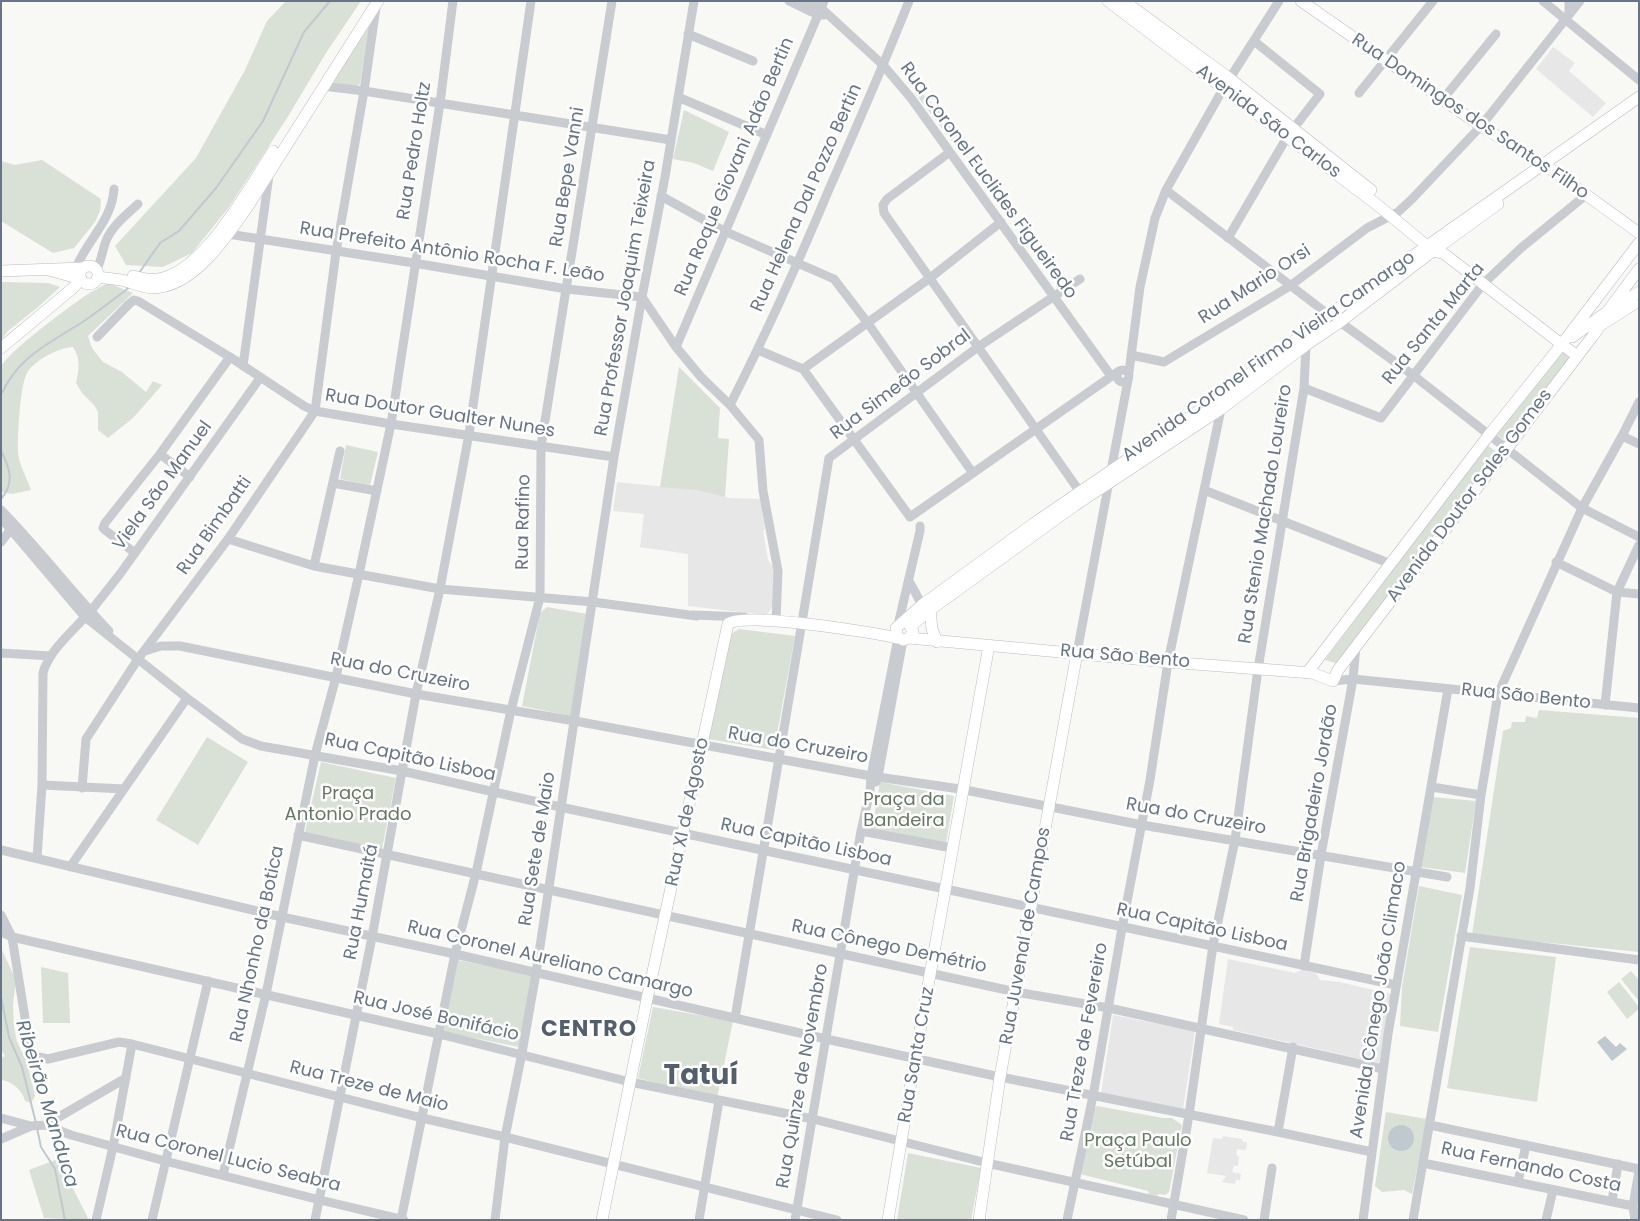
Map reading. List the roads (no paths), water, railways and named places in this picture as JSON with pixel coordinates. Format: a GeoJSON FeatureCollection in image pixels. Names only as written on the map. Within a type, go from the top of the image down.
{"type":"FeatureCollection","features":[{"type":"Feature","properties":{"kind":"main road","name":"Avenida São Carlos"},"geometry":{"type":"LineString","coordinates":[[1108,1],[1223,89],[1290,133],[1577,356]]}},
{"type":"Feature","properties":{"kind":"main road","name":"Avenida São Carlos"},"geometry":{"type":"LineString","coordinates":[[1124,1],[1229,78],[1290,133]]}},
{"type":"Feature","properties":{"kind":"main road","name":"Rua Domingos dos Santos Filho"},"geometry":{"type":"LineString","coordinates":[[1301,1],[1481,126],[1546,166],[1639,233]]}},
{"type":"Feature","properties":{"kind":"main road"},"geometry":{"type":"LineString","coordinates":[[1,348],[67,293],[91,266],[98,273],[125,277],[149,288],[162,287],[177,282],[193,272],[228,234],[375,2]]}},
{"type":"Feature","properties":{"kind":"main road"},"geometry":{"type":"LineString","coordinates":[[138,282],[163,278],[175,273],[192,261],[220,231],[375,2]]}},
{"type":"Feature","properties":{"kind":"main road","name":"Avenida Coronel Firmo Vieira Camargo"},"geometry":{"type":"LineString","coordinates":[[1303,341],[1340,322],[1435,247],[1639,97]]}},
{"type":"Feature","properties":{"kind":"main road","name":"Avenida Coronel Firmo Vieira Camargo"},"geometry":{"type":"LineString","coordinates":[[1546,166],[1639,103]]}},
{"type":"Feature","properties":{"kind":"main road","name":"Avenida Doutor Sales Gomes"},"geometry":{"type":"LineString","coordinates":[[1310,673],[1489,434],[1562,344],[1639,242]]}},
{"type":"Feature","properties":{"kind":"main road","name":"Avenida Coronel Firmo Vieira Camargo"},"geometry":{"type":"LineString","coordinates":[[904,631],[908,616],[926,607],[1109,482],[1219,404],[1303,341],[1329,315],[1435,247]]}},
{"type":"Feature","properties":{"kind":"main road"},"geometry":{"type":"LineString","coordinates":[[1,271],[44,269],[82,275],[94,283],[98,273]]}},
{"type":"Feature","properties":{"kind":"main road"},"geometry":{"type":"LineString","coordinates":[[44,269],[82,275]]}},
{"type":"Feature","properties":{"kind":"main road","name":"Avenida Doutor Sales Gomes"},"geometry":{"type":"LineString","coordinates":[[1333,681],[1338,670],[1356,646],[1600,326],[1607,312],[1639,269]]}},
{"type":"Feature","properties":{"kind":"main road"},"geometry":{"type":"LineString","coordinates":[[62,273],[67,280],[67,293]]}},
{"type":"Feature","properties":{"kind":"main road"},"geometry":{"type":"LineString","coordinates":[[1,358],[20,340],[80,293],[82,275]]}},
{"type":"Feature","properties":{"kind":"main road"},"geometry":{"type":"LineString","coordinates":[[1607,312],[1639,292]]}},
{"type":"Feature","properties":{"kind":"main road"},"geometry":{"type":"LineString","coordinates":[[1600,326],[1639,300]]}},
{"type":"Feature","properties":{"kind":"main road","name":"Avenida Doutor Sales Gomes"},"geometry":{"type":"LineString","coordinates":[[1562,344],[1607,312]]}},
{"type":"Feature","properties":{"kind":"main road","name":"Avenida Coronel Firmo Vieira Camargo"},"geometry":{"type":"LineString","coordinates":[[926,607],[1111,470],[1219,404]]}},
{"type":"Feature","properties":{"kind":"main road"},"geometry":{"type":"LineString","coordinates":[[926,607],[937,642]]}},
{"type":"Feature","properties":{"kind":"main road"},"geometry":{"type":"LineString","coordinates":[[728,624],[735,620],[776,620]]}},
{"type":"Feature","properties":{"kind":"main road","name":"Rua São Bento"},"geometry":{"type":"LineString","coordinates":[[776,620],[873,634],[904,631],[937,642],[1310,673],[1333,681]]}},
{"type":"Feature","properties":{"kind":"main road","name":"Rua São Bento"},"geometry":{"type":"LineString","coordinates":[[728,624],[802,625]]}},
{"type":"Feature","properties":{"kind":"main road","name":"Rua XI de Agosto"},"geometry":{"type":"LineString","coordinates":[[630,1082],[728,624]]}},
{"type":"Feature","properties":{"kind":"main road","name":"Rua Santa Cruz"},"geometry":{"type":"LineString","coordinates":[[888,1220],[988,645]]}},
{"type":"Feature","properties":{"kind":"main road","name":"Rua Juvenal de Campos"},"geometry":{"type":"LineString","coordinates":[[979,1220],[1000,1077],[1077,653]]}},
{"type":"Feature","properties":{"kind":"main road","name":"Rua São Bento"},"geometry":{"type":"LineString","coordinates":[[1310,673],[1322,670],[1338,670]]}},
{"type":"Feature","properties":{"kind":"main road"},"geometry":{"type":"LineString","coordinates":[[602,1220],[630,1082]]}},
{"type":"Feature","properties":{"kind":"street","name":"Rua Pedro Holtz"},"geometry":{"type":"LineString","coordinates":[[377,491],[391,424],[414,263],[440,103],[453,1]]}},
{"type":"Feature","properties":{"kind":"street","name":"Rua Humaitá"},"geometry":{"type":"LineString","coordinates":[[316,1220],[388,855],[416,694],[440,589],[469,434],[531,1]]}},
{"type":"Feature","properties":{"kind":"street","name":"Rua Bepe Vanni"},"geometry":{"type":"LineString","coordinates":[[541,446],[612,1]]}},
{"type":"Feature","properties":{"kind":"street","name":"Rua Professor Joaquim Teixeira"},"geometry":{"type":"LineString","coordinates":[[575,721],[614,457],[694,1]]}},
{"type":"Feature","properties":{"kind":"street"},"geometry":{"type":"LineString","coordinates":[[789,1],[822,10]]}},
{"type":"Feature","properties":{"kind":"street"},"geometry":{"type":"LineString","coordinates":[[806,1],[822,10]]}},
{"type":"Feature","properties":{"kind":"street","name":"Rua Helena Dal Pozzo Bertin"},"geometry":{"type":"LineString","coordinates":[[730,405],[758,350],[797,264],[883,65],[908,1]]}},
{"type":"Feature","properties":{"kind":"street"},"geometry":{"type":"LineString","coordinates":[[1077,653],[1109,482],[1124,376],[1131,355],[1140,287],[1156,218],[1166,190],[1229,78],[1279,1]]}},
{"type":"Feature","properties":{"kind":"street"},"geometry":{"type":"LineString","coordinates":[[1359,93],[1433,1]]}},
{"type":"Feature","properties":{"kind":"street"},"geometry":{"type":"LineString","coordinates":[[1543,1],[1567,17],[1639,80]]}},
{"type":"Feature","properties":{"kind":"street"},"geometry":{"type":"LineString","coordinates":[[1567,17],[1569,1]]}},
{"type":"Feature","properties":{"kind":"street","name":"Rua Mario Orsi"},"geometry":{"type":"LineString","coordinates":[[1131,355],[1164,362],[1290,286],[1367,228],[1395,213],[1412,199],[1481,126],[1580,1]]}},
{"type":"Feature","properties":{"kind":"street"},"geometry":{"type":"LineString","coordinates":[[315,411],[336,252],[364,91],[375,2]]}},
{"type":"Feature","properties":{"kind":"street","name":"Rua Coronel Euclides Figueiredo"},"geometry":{"type":"LineString","coordinates":[[822,10],[883,65],[911,98],[1111,376]]}},
{"type":"Feature","properties":{"kind":"street","name":"Rua Roque Giovani Adão Bertin"},"geometry":{"type":"LineString","coordinates":[[676,347],[724,231],[822,10]]}},
{"type":"Feature","properties":{"kind":"street"},"geometry":{"type":"LineString","coordinates":[[688,34],[753,62]]}},
{"type":"Feature","properties":{"kind":"street"},"geometry":{"type":"LineString","coordinates":[[1443,99],[1496,34]]}},
{"type":"Feature","properties":{"kind":"street"},"geometry":{"type":"LineString","coordinates":[[1228,238],[1290,133],[1320,94],[1254,41]]}},
{"type":"Feature","properties":{"kind":"street"},"geometry":{"type":"LineString","coordinates":[[323,86],[671,140]]}},
{"type":"Feature","properties":{"kind":"street"},"geometry":{"type":"LineString","coordinates":[[678,97],[767,136]]}},
{"type":"Feature","properties":{"kind":"street"},"geometry":{"type":"LineString","coordinates":[[950,152],[887,200],[883,205],[884,213],[1080,492]]}},
{"type":"Feature","properties":{"kind":"street"},"geometry":{"type":"LineString","coordinates":[[243,366],[269,172]]}},
{"type":"Feature","properties":{"kind":"street"},"geometry":{"type":"LineString","coordinates":[[82,275],[78,261],[100,230],[113,199],[114,189]]}},
{"type":"Feature","properties":{"kind":"street"},"geometry":{"type":"LineString","coordinates":[[1166,190],[1329,315]]}},
{"type":"Feature","properties":{"kind":"street","name":"Rua Santa Marta"},"geometry":{"type":"LineString","coordinates":[[1304,388],[1381,418],[1483,284],[1520,248],[1586,195]]}},
{"type":"Feature","properties":{"kind":"street"},"geometry":{"type":"LineString","coordinates":[[660,196],[724,231],[834,279],[867,322],[972,472]]}},
{"type":"Feature","properties":{"kind":"street"},"geometry":{"type":"LineString","coordinates":[[98,273],[104,246],[110,234],[116,225],[138,204]]}},
{"type":"Feature","properties":{"kind":"street"},"geometry":{"type":"LineString","coordinates":[[802,369],[930,278],[1001,222]]}},
{"type":"Feature","properties":{"kind":"street","name":"Rua Prefeito Antônio Rocha F. Leão"},"geometry":{"type":"LineString","coordinates":[[228,234],[567,289],[642,297]]}},
{"type":"Feature","properties":{"kind":"street","name":"Rua Simeão Sobral"},"geometry":{"type":"LineString","coordinates":[[735,1018],[829,458],[978,347],[1080,279]]}},
{"type":"Feature","properties":{"kind":"street"},"geometry":{"type":"LineString","coordinates":[[642,297],[676,347],[701,377],[730,405],[759,440],[763,491],[778,571],[776,620]]}},
{"type":"Feature","properties":{"kind":"street","name":"Rua Doutor Gualter Nunes"},"geometry":{"type":"LineString","coordinates":[[97,337],[129,304],[134,300],[138,300],[304,406],[315,411],[614,457]]}},
{"type":"Feature","properties":{"kind":"street"},"geometry":{"type":"LineString","coordinates":[[1340,322],[1413,375],[1582,508],[1639,537]]}},
{"type":"Feature","properties":{"kind":"street","name":"Rua Stenio Machado Loureiro"},"geometry":{"type":"LineString","coordinates":[[1189,1115],[1213,945],[1235,840],[1258,669],[1304,388],[1303,341]]}},
{"type":"Feature","properties":{"kind":"street"},"geometry":{"type":"LineString","coordinates":[[758,350],[802,369],[910,517],[1111,376],[1124,376]]}},
{"type":"Feature","properties":{"kind":"street"},"geometry":{"type":"LineString","coordinates":[[135,553],[103,528],[104,523],[160,454],[230,357]]}},
{"type":"Feature","properties":{"kind":"street"},"geometry":{"type":"LineString","coordinates":[[1088,392],[1124,376]]}},
{"type":"Feature","properties":{"kind":"street","name":"Viela São Manuel"},"geometry":{"type":"LineString","coordinates":[[37,858],[42,785],[43,673],[45,666],[51,656],[135,553],[260,378]]}},
{"type":"Feature","properties":{"kind":"street"},"geometry":{"type":"LineString","coordinates":[[1413,1220],[1470,888],[1481,795],[1498,694],[1582,508],[1639,402]]}},
{"type":"Feature","properties":{"kind":"street","name":"Rua Treze de Fevereiro"},"geometry":{"type":"LineString","coordinates":[[1067,1220],[1109,1008],[1142,825],[1168,662],[1204,490],[1219,404]]}},
{"type":"Feature","properties":{"kind":"street","name":"Rua Bimbatti"},"geometry":{"type":"LineString","coordinates":[[82,788],[86,738],[138,659],[228,539],[315,411]]}},
{"type":"Feature","properties":{"kind":"street"},"geometry":{"type":"LineString","coordinates":[[1622,436],[1639,444]]}},
{"type":"Feature","properties":{"kind":"street","name":"Rua Rafino"},"geometry":{"type":"LineString","coordinates":[[402,1220],[455,954],[476,873],[512,710],[540,598],[541,446]]}},
{"type":"Feature","properties":{"kind":"street"},"geometry":{"type":"LineString","coordinates":[[314,566],[340,451]]}},
{"type":"Feature","properties":{"kind":"street"},"geometry":{"type":"LineString","coordinates":[[160,454],[190,477]]}},
{"type":"Feature","properties":{"kind":"street"},"geometry":{"type":"LineString","coordinates":[[333,483],[377,491]]}},
{"type":"Feature","properties":{"kind":"street"},"geometry":{"type":"LineString","coordinates":[[1204,490],[1282,519],[1391,564]]}},
{"type":"Feature","properties":{"kind":"street","name":"Rua Nhonho da Botica"},"geometry":{"type":"LineString","coordinates":[[223,1175],[266,994],[315,755],[336,677],[377,491]]}},
{"type":"Feature","properties":{"kind":"street","name":"Rua Capitão Lisboa"},"geometry":{"type":"LineString","coordinates":[[2,514],[11,529],[87,614],[120,645],[242,739],[261,746],[402,771],[494,793],[762,851],[1396,985]]}},
{"type":"Feature","properties":{"kind":"street","name":"Rua Capitão Lisboa"},"geometry":{"type":"LineString","coordinates":[[2,514],[53,567],[87,614]]}},
{"type":"Feature","properties":{"kind":"street","name":"Rua Quinze de Novembro"},"geometry":{"type":"LineString","coordinates":[[795,1220],[861,831],[875,776],[904,631],[909,581],[920,526]]}},
{"type":"Feature","properties":{"kind":"street"},"geometry":{"type":"LineString","coordinates":[[1,542],[11,529]]}},
{"type":"Feature","properties":{"kind":"street","name":"Rua São Bento"},"geometry":{"type":"LineString","coordinates":[[228,539],[314,566],[440,589],[593,602],[693,615],[776,620]]}},
{"type":"Feature","properties":{"kind":"street"},"geometry":{"type":"LineString","coordinates":[[1605,705],[1617,592],[1639,545]]}},
{"type":"Feature","properties":{"kind":"street"},"geometry":{"type":"LineString","coordinates":[[1556,562],[1617,592],[1639,594]]}},
{"type":"Feature","properties":{"kind":"street"},"geometry":{"type":"LineString","coordinates":[[909,581],[926,607]]}},
{"type":"Feature","properties":{"kind":"street","name":"Rua São Bento"},"geometry":{"type":"LineString","coordinates":[[693,615],[728,624]]}},
{"type":"Feature","properties":{"kind":"street"},"geometry":{"type":"LineString","coordinates":[[1,646],[6,653],[51,656]]}},
{"type":"Feature","properties":{"kind":"street","name":"Rua do Cruzeiro"},"geometry":{"type":"LineString","coordinates":[[144,651],[161,646],[180,646],[416,694],[875,776],[962,789],[1142,825],[1447,876]]}},
{"type":"Feature","properties":{"kind":"street","name":"Rua Brigadeiro Jordão"},"geometry":{"type":"LineString","coordinates":[[1304,966],[1321,855],[1353,679],[1356,646]]}},
{"type":"Feature","properties":{"kind":"street","name":"Rua São Bento"},"geometry":{"type":"LineString","coordinates":[[1338,670],[1353,679]]}},
{"type":"Feature","properties":{"kind":"street","name":"Rua São Bento"},"geometry":{"type":"LineString","coordinates":[[1333,681],[1353,679],[1639,708]]}},
{"type":"Feature","properties":{"kind":"street","name":"Avenida Cônego João Climaco"},"geometry":{"type":"LineString","coordinates":[[1363,1220],[1396,985],[1448,689]]}},
{"type":"Feature","properties":{"kind":"street"},"geometry":{"type":"LineString","coordinates":[[70,867],[187,698]]}},
{"type":"Feature","properties":{"kind":"street","name":"Rua Sete de Maio"},"geometry":{"type":"LineString","coordinates":[[495,1220],[505,1137],[536,973],[560,807],[575,721]]}},
{"type":"Feature","properties":{"kind":"street"},"geometry":{"type":"LineString","coordinates":[[42,785],[124,789]]}},
{"type":"Feature","properties":{"kind":"street"},"geometry":{"type":"LineString","coordinates":[[1432,787],[1481,795]]}},
{"type":"Feature","properties":{"kind":"street"},"geometry":{"type":"LineString","coordinates":[[861,831],[952,848]]}},
{"type":"Feature","properties":{"kind":"street","name":"Rua Cônego Demétrio"},"geometry":{"type":"LineString","coordinates":[[298,834],[1016,992],[1109,1008],[1383,1069]]}},
{"type":"Feature","properties":{"kind":"street","name":"Rua Coronel Aureliano Camargo"},"geometry":{"type":"LineString","coordinates":[[1,850],[282,917],[455,954],[826,1039],[1093,1096]]}},
{"type":"Feature","properties":{"kind":"street","name":"Rua Treze de Maio"},"geometry":{"type":"LineString","coordinates":[[1,915],[12,938],[26,1024],[26,1039],[29,1050],[34,1056],[48,1059],[119,1042],[132,1044],[422,1118],[837,1220]]}},
{"type":"Feature","properties":{"kind":"street","name":"Rua José Bonifácio"},"geometry":{"type":"LineString","coordinates":[[3,932],[12,938],[522,1053],[630,1082],[813,1119],[987,1163],[1244,1220]]}},
{"type":"Feature","properties":{"kind":"street"},"geometry":{"type":"LineString","coordinates":[[1461,936],[1639,960]]}},
{"type":"Feature","properties":{"kind":"street"},"geometry":{"type":"LineString","coordinates":[[152,1220],[208,981]]}},
{"type":"Feature","properties":{"kind":"street"},"geometry":{"type":"LineString","coordinates":[[96,1220],[113,1147],[132,1044]]}},
{"type":"Feature","properties":{"kind":"street"},"geometry":{"type":"LineString","coordinates":[[1278,1132],[1293,1048]]}},
{"type":"Feature","properties":{"kind":"street"},"geometry":{"type":"LineString","coordinates":[[1,1139],[31,1126],[44,1125],[126,1078]]}},
{"type":"Feature","properties":{"kind":"street"},"geometry":{"type":"LineString","coordinates":[[1093,1096],[1372,1152]]}},
{"type":"Feature","properties":{"kind":"street"},"geometry":{"type":"LineString","coordinates":[[699,1220],[719,1101]]}},
{"type":"Feature","properties":{"kind":"street"},"geometry":{"type":"LineString","coordinates":[[1170,1220],[1189,1115]]}},
{"type":"Feature","properties":{"kind":"street"},"geometry":{"type":"LineString","coordinates":[[1,1118],[31,1126]]}},
{"type":"Feature","properties":{"kind":"street","name":"Rua Coronel Lucio Seabra"},"geometry":{"type":"LineString","coordinates":[[44,1125],[71,1135],[165,1161],[402,1220]]}},
{"type":"Feature","properties":{"kind":"street"},"geometry":{"type":"LineString","coordinates":[[1430,1125],[1639,1170],[1635,1212]]}},
{"type":"Feature","properties":{"kind":"street"},"geometry":{"type":"LineString","coordinates":[[1518,1182],[1526,1145]]}},
{"type":"Feature","properties":{"kind":"street","name":"Rua Fernando Costa"},"geometry":{"type":"LineString","coordinates":[[1423,1163],[1612,1201],[1635,1212]]}},
{"type":"Feature","properties":{"kind":"street"},"geometry":{"type":"LineString","coordinates":[[1612,1201],[1618,1164]]}},
{"type":"Feature","properties":{"kind":"street"},"geometry":{"type":"LineString","coordinates":[[1264,1220],[1272,1168]]}},
{"type":"Feature","properties":{"kind":"street"},"geometry":{"type":"LineString","coordinates":[[1546,1220],[1553,1190]]}},
{"type":"Feature","properties":{"kind":"waterway","name":"Ribeirão Manduca"},"geometry":{"type":"LineString","coordinates":[[139,273],[160,243],[179,231],[216,188],[263,121],[304,32],[330,1]]}},
{"type":"Feature","properties":{"kind":"waterway","name":"Ribeirão Manduca"},"geometry":{"type":"LineString","coordinates":[[1,395],[8,382],[25,361],[87,319],[129,287]]}},
{"type":"Feature","properties":{"kind":"waterway","name":"Ribeirão Manduca"},"geometry":{"type":"LineString","coordinates":[[1,451],[10,475],[8,487],[1,499]]}},
{"type":"Feature","properties":{"kind":"waterway","name":"Ribeirão Manduca"},"geometry":{"type":"LineString","coordinates":[[1,997],[9,1037],[22,1067],[36,1123]]}},
{"type":"Feature","properties":{"kind":"waterway","name":"Ribeirão Manduca"},"geometry":{"type":"LineString","coordinates":[[37,1128],[41,1147],[55,1169],[65,1220]]}},
{"type":"Feature","properties":{"kind":"district","name":"CENTRO"},"geometry":{"type":"Point","coordinates":[589,1030]}},
{"type":"Feature","properties":{"kind":"district","name":"Tatuí"},"geometry":{"type":"Point","coordinates":[701,1077]}},
{"type":"Feature","properties":{"kind":"park label","name":"Praça Antonio Prado"},"geometry":{"type":"Point","coordinates":[348,804]}},
{"type":"Feature","properties":{"kind":"park label","name":"Praça da Bandeira"},"geometry":{"type":"Point","coordinates":[904,810]}},
{"type":"Feature","properties":{"kind":"park label","name":"Praça Paulo Setúbal"},"geometry":{"type":"Point","coordinates":[1138,1151]}}]}
